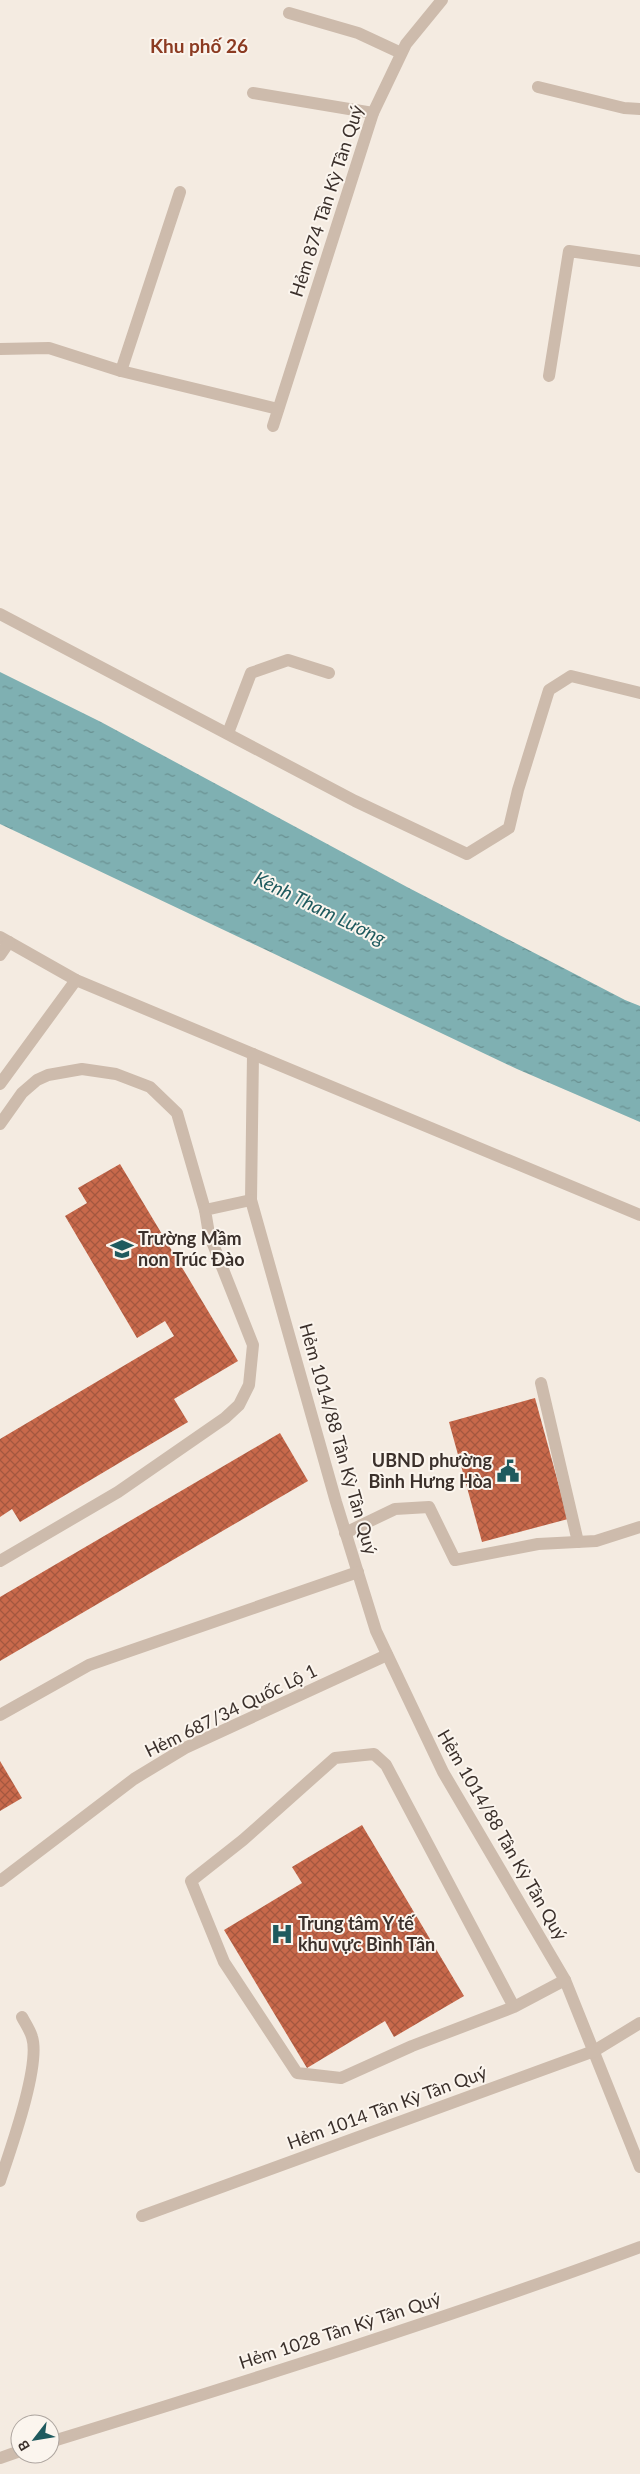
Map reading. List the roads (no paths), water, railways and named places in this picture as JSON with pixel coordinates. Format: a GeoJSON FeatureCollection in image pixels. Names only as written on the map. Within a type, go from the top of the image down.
{"type":"FeatureCollection","features":[{"type":"Feature","properties":{"kind":"street","name":"Hẻm 874 Tân Kỳ Tân Quý"},"geometry":{"type":"LineString","coordinates":[[273,426],[373,113],[406,44],[442,0]]}},
{"type":"Feature","properties":{"kind":"street"},"geometry":{"type":"LineString","coordinates":[[289,13],[358,33],[401,53]]}},
{"type":"Feature","properties":{"kind":"street"},"geometry":{"type":"LineString","coordinates":[[538,87],[624,108],[640,109]]}},
{"type":"Feature","properties":{"kind":"street"},"geometry":{"type":"LineString","coordinates":[[253,93],[373,113]]}},
{"type":"Feature","properties":{"kind":"street"},"geometry":{"type":"LineString","coordinates":[[121,371],[180,192]]}},
{"type":"Feature","properties":{"kind":"street"},"geometry":{"type":"LineString","coordinates":[[549,376],[569,251],[640,261]]}},
{"type":"Feature","properties":{"kind":"street"},"geometry":{"type":"LineString","coordinates":[[0,349],[49,348],[121,371],[278,409]]}},
{"type":"Feature","properties":{"kind":"street"},"geometry":{"type":"LineString","coordinates":[[0,614],[354,801],[467,854],[509,828],[518,790],[549,690],[571,676],[640,693]]}},
{"type":"Feature","properties":{"kind":"street"},"geometry":{"type":"LineString","coordinates":[[228,733],[251,673],[288,660],[330,673]]}},
{"type":"Feature","properties":{"kind":"street"},"geometry":{"type":"LineString","coordinates":[[0,955],[5,939],[76,980],[640,1215]]}},
{"type":"Feature","properties":{"kind":"street"},"geometry":{"type":"LineString","coordinates":[[0,1084],[76,980]]}},
{"type":"Feature","properties":{"kind":"street","name":"Hẻm 1014/88 Tân Kỳ Tân Quý"},"geometry":{"type":"LineString","coordinates":[[253,1054],[251,1200],[345,1533],[376,1631],[443,1772],[565,1980],[640,2167]]}},
{"type":"Feature","properties":{"kind":"street"},"geometry":{"type":"LineString","coordinates":[[0,1124],[22,1093],[37,1080],[48,1075],[82,1070],[116,1074],[150,1087],[177,1113],[205,1210],[209,1234],[253,1345],[248,1385],[239,1405],[225,1418],[118,1492],[0,1561]]}},
{"type":"Feature","properties":{"kind":"street"},"geometry":{"type":"LineString","coordinates":[[205,1210],[251,1200]]}},
{"type":"Feature","properties":{"kind":"street"},"geometry":{"type":"LineString","coordinates":[[541,1383],[578,1542]]}},
{"type":"Feature","properties":{"kind":"street"},"geometry":{"type":"LineString","coordinates":[[345,1533],[395,1509],[429,1507],[455,1560],[538,1544],[596,1540],[640,1527]]}},
{"type":"Feature","properties":{"kind":"street"},"geometry":{"type":"LineString","coordinates":[[0,1715],[89,1665],[358,1572]]}},
{"type":"Feature","properties":{"kind":"street","name":"Hẻm 687/34 Quốc Lộ 1"},"geometry":{"type":"LineString","coordinates":[[0,1881],[134,1779],[185,1748],[388,1655]]}},
{"type":"Feature","properties":{"kind":"street"},"geometry":{"type":"LineString","coordinates":[[514,2007],[386,1765],[374,1754],[335,1758],[243,1840],[190,1881],[224,1962],[298,2073],[341,2078],[412,2046],[514,2007],[565,1980]]}},
{"type":"Feature","properties":{"kind":"street"},"geometry":{"type":"LineString","coordinates":[[0,2181],[20,2120],[34,2052],[32,2038],[22,2016]]}},
{"type":"Feature","properties":{"kind":"street","name":"Hẻm 1014 Tân Kỳ Tân Quý"},"geometry":{"type":"LineString","coordinates":[[142,2216],[594,2051],[640,2023]]}},
{"type":"Feature","properties":{"kind":"street","name":"Hẻm 1028 Tân Kỳ Tân Quý"},"geometry":{"type":"LineString","coordinates":[[60,2439],[470,2306],[640,2247]]}},
{"type":"Feature","properties":{"kind":"water","name":"Kênh Tham Lương"},"geometry":{"type":"Polygon","coordinates":[[[0,672],[101,722],[407,887],[640,1006],[640,1122],[517,1069],[0,824],[0,672]]]}},
{"type":"Feature","properties":{"kind":"place","name":"Trường Mầm non Trúc Đào"},"geometry":{"type":"Point","coordinates":[122,1249]}},
{"type":"Feature","properties":{"kind":"place","name":"UBND phường Bình Hưng Hòa"},"geometry":{"type":"Point","coordinates":[508,1471]}},
{"type":"Feature","properties":{"kind":"place","name":"Trung tâm Y tế khu vực Bình Tân"},"geometry":{"type":"Point","coordinates":[282,1934]}},
{"type":"Feature","properties":{"kind":"district","name":"Khu phố 26"},"geometry":{"type":"Point","coordinates":[199,46]}}]}
